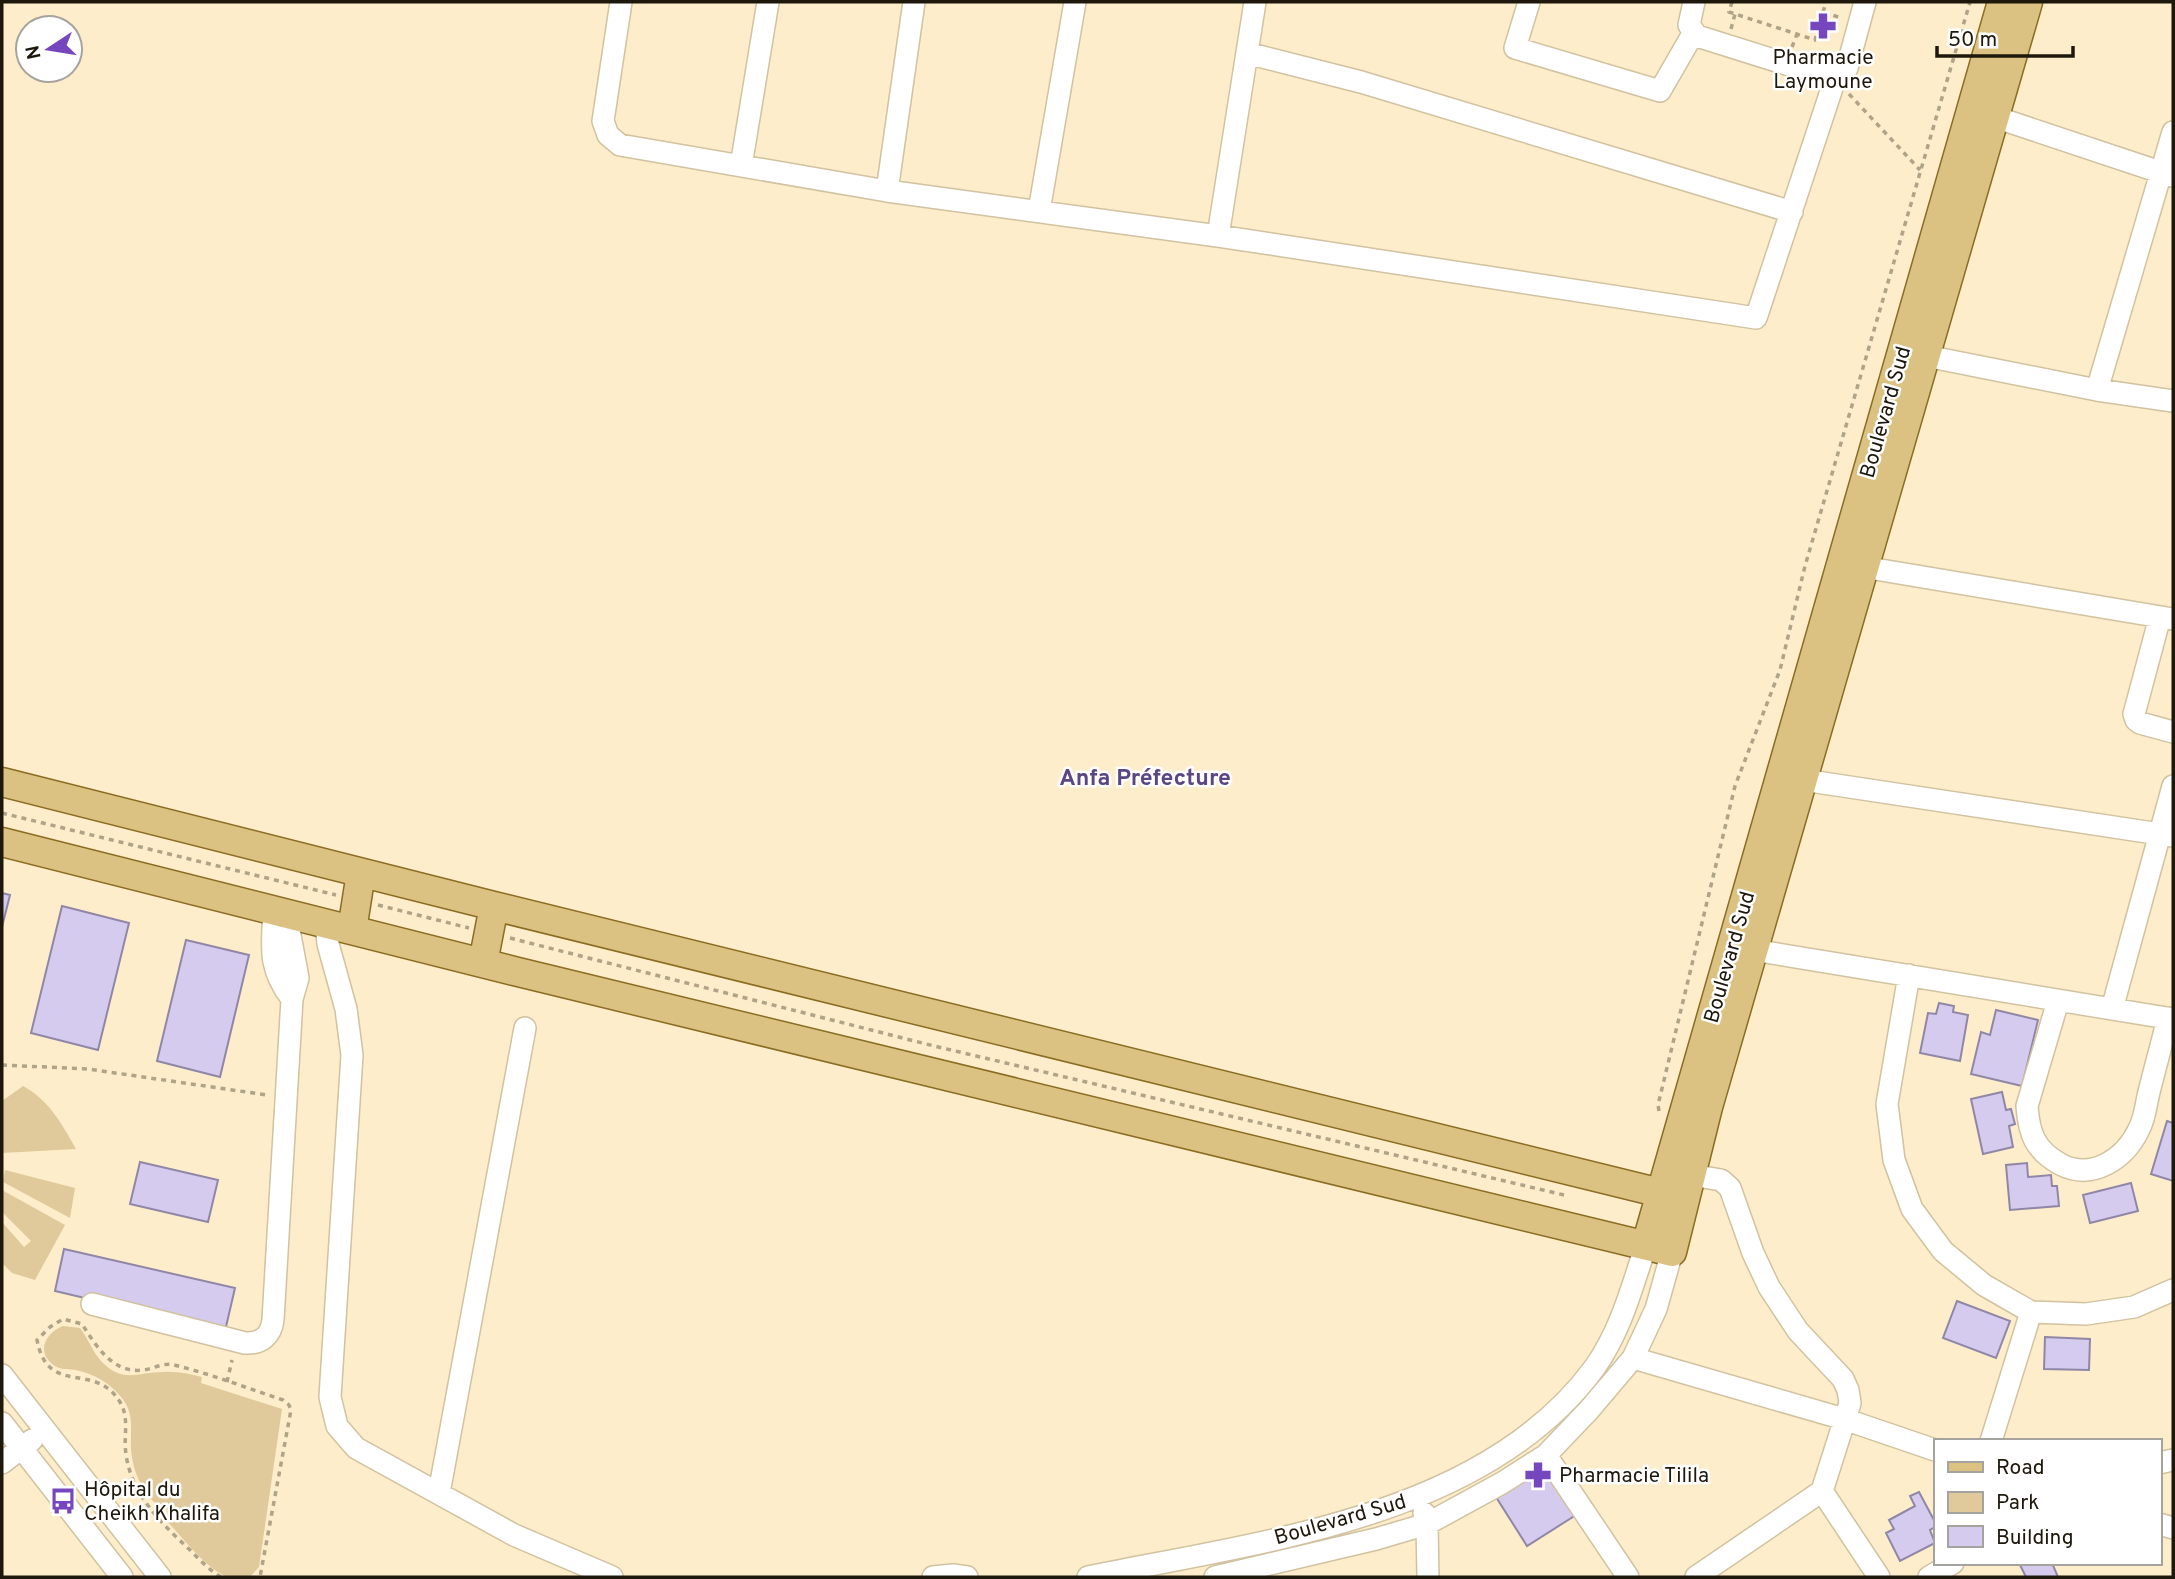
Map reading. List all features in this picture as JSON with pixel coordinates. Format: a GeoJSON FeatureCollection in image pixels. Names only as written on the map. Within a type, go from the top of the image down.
{"type":"FeatureCollection","features":[{"type":"Feature","properties":{"kind":"main road","name":"Boulevard Sud"},"geometry":{"type":"LineString","coordinates":[[1983,113],[2002,2]]}},
{"type":"Feature","properties":{"kind":"main road","name":"Boulevard Sud"},"geometry":{"type":"LineString","coordinates":[[1659,1249],[1679,1189],[1743,948],[1983,113],[2028,2]]}},
{"type":"Feature","properties":{"kind":"main road"},"geometry":{"type":"LineString","coordinates":[[2,782],[359,886],[491,919],[1679,1189]]}},
{"type":"Feature","properties":{"kind":"main road"},"geometry":{"type":"LineString","coordinates":[[2,842],[517,972],[1659,1249]]}},
{"type":"Feature","properties":{"kind":"main road"},"geometry":{"type":"LineString","coordinates":[[339,927],[359,886]]}},
{"type":"Feature","properties":{"kind":"main road"},"geometry":{"type":"LineString","coordinates":[[483,963],[491,919]]}},
{"type":"Feature","properties":{"kind":"street"},"geometry":{"type":"LineString","coordinates":[[621,2],[603,113],[604,128],[608,135],[627,147],[887,191],[1218,236],[1756,318],[1836,76]]}},
{"type":"Feature","properties":{"kind":"street"},"geometry":{"type":"LineString","coordinates":[[741,166],[768,2]]}},
{"type":"Feature","properties":{"kind":"street"},"geometry":{"type":"LineString","coordinates":[[887,191],[914,2]]}},
{"type":"Feature","properties":{"kind":"street"},"geometry":{"type":"LineString","coordinates":[[1039,211],[1075,2]]}},
{"type":"Feature","properties":{"kind":"street"},"geometry":{"type":"LineString","coordinates":[[1218,236],[1255,2]]}},
{"type":"Feature","properties":{"kind":"street"},"geometry":{"type":"LineString","coordinates":[[1529,2],[1515,48],[1660,91],[1694,32]]}},
{"type":"Feature","properties":{"kind":"street"},"geometry":{"type":"LineString","coordinates":[[1694,2],[1689,25],[1703,38],[1825,76],[1836,76],[1845,72],[1865,2]]}},
{"type":"Feature","properties":{"kind":"street"},"geometry":{"type":"LineString","coordinates":[[1247,53],[1360,82],[1791,212]]}},
{"type":"Feature","properties":{"kind":"street"},"geometry":{"type":"LineString","coordinates":[[1983,113],[2167,174]]}},
{"type":"Feature","properties":{"kind":"street"},"geometry":{"type":"LineString","coordinates":[[2097,390],[2167,174],[2173,132]]}},
{"type":"Feature","properties":{"kind":"street"},"geometry":{"type":"LineString","coordinates":[[1914,354],[2097,390],[2173,401]]}},
{"type":"Feature","properties":{"kind":"street"},"geometry":{"type":"LineString","coordinates":[[1853,565],[2166,618],[2134,714],[2140,723],[2173,732]]}},
{"type":"Feature","properties":{"kind":"street"},"geometry":{"type":"LineString","coordinates":[[1792,779],[2166,835]]}},
{"type":"Feature","properties":{"kind":"street"},"geometry":{"type":"LineString","coordinates":[[2112,1009],[2166,835],[2173,786]]}},
{"type":"Feature","properties":{"kind":"street"},"geometry":{"type":"LineString","coordinates":[[92,1304],[245,1342],[259,1342],[270,1333],[273,1320],[292,999],[298,978],[280,912]]}},
{"type":"Feature","properties":{"kind":"street"},"geometry":{"type":"LineString","coordinates":[[339,927],[328,944],[346,1009],[352,1055],[331,1407],[342,1434],[356,1448],[514,1535],[612,1577]]}},
{"type":"Feature","properties":{"kind":"street"},"geometry":{"type":"LineString","coordinates":[[1743,948],[2171,1019],[2140,1128],[2116,1159],[2102,1168],[2084,1170],[2066,1167],[2044,1155],[2028,1124],[2027,1106],[2057,1001]]}},
{"type":"Feature","properties":{"kind":"street"},"geometry":{"type":"LineString","coordinates":[[1909,975],[1886,1104],[1894,1160],[1912,1209],[1943,1251],[1984,1285],[2031,1312],[2086,1314],[2134,1307],[2173,1290]]}},
{"type":"Feature","properties":{"kind":"street"},"geometry":{"type":"LineString","coordinates":[[439,1493],[525,1028]]}},
{"type":"Feature","properties":{"kind":"street"},"geometry":{"type":"LineString","coordinates":[[1679,1189],[1721,1180],[1730,1188],[1769,1287],[1798,1331],[1843,1379],[1850,1403],[1822,1491],[1696,1577]]}},
{"type":"Feature","properties":{"kind":"street","name":"Boulevard Sud"},"geometry":{"type":"LineString","coordinates":[[1215,1577],[1376,1539],[1427,1524],[1502,1483],[1546,1455],[1633,1358],[1656,1309],[1659,1249]]}},
{"type":"Feature","properties":{"kind":"street","name":"Boulevard Sud"},"geometry":{"type":"LineString","coordinates":[[1088,1577],[1318,1529],[1420,1497],[1473,1469],[1522,1438],[1559,1407],[1595,1367],[1617,1329],[1630,1298],[1659,1249]]}},
{"type":"Feature","properties":{"kind":"street"},"geometry":{"type":"LineString","coordinates":[[1992,1439],[2031,1312]]}},
{"type":"Feature","properties":{"kind":"street"},"geometry":{"type":"LineString","coordinates":[[1633,1358],[1844,1419],[1934,1450]]}},
{"type":"Feature","properties":{"kind":"street"},"geometry":{"type":"LineString","coordinates":[[2,1375],[160,1577]]}},
{"type":"Feature","properties":{"kind":"street"},"geometry":{"type":"LineString","coordinates":[[30,1412],[3,1429],[21,1448],[110,1573]]}},
{"type":"Feature","properties":{"kind":"street"},"geometry":{"type":"LineString","coordinates":[[2,1463],[45,1431]]}},
{"type":"Feature","properties":{"kind":"street"},"geometry":{"type":"LineString","coordinates":[[1546,1455],[1628,1577]]}},
{"type":"Feature","properties":{"kind":"street"},"geometry":{"type":"LineString","coordinates":[[1822,1491],[1879,1577]]}},
{"type":"Feature","properties":{"kind":"street"},"geometry":{"type":"LineString","coordinates":[[1420,1497],[1427,1524],[1428,1577]]}},
{"type":"Feature","properties":{"kind":"street"},"geometry":{"type":"LineString","coordinates":[[1929,1577],[1950,1565]]}},
{"type":"Feature","properties":{"kind":"street"},"geometry":{"type":"LineString","coordinates":[[933,1577],[967,1577]]}},
{"type":"Feature","properties":{"kind":"path"},"geometry":{"type":"LineString","coordinates":[[1732,2],[1729,12],[1735,15],[1815,40],[1826,2]]}},
{"type":"Feature","properties":{"kind":"path"},"geometry":{"type":"LineString","coordinates":[[1661,1118],[1658,1105],[1735,786],[1780,670],[1805,566],[1970,2]]}},
{"type":"Feature","properties":{"kind":"path"},"geometry":{"type":"LineString","coordinates":[[1729,34],[1735,15]]}},
{"type":"Feature","properties":{"kind":"path"},"geometry":{"type":"LineString","coordinates":[[1766,34],[1769,25]]}},
{"type":"Feature","properties":{"kind":"path"},"geometry":{"type":"LineString","coordinates":[[1790,53],[1797,34]]}},
{"type":"Feature","properties":{"kind":"path"},"geometry":{"type":"LineString","coordinates":[[1836,76],[1854,100],[1920,170]]}},
{"type":"Feature","properties":{"kind":"path"},"geometry":{"type":"LineString","coordinates":[[2,813],[359,886],[491,919],[525,942],[934,1046],[1566,1195]]}},
{"type":"Feature","properties":{"kind":"path"},"geometry":{"type":"LineString","coordinates":[[517,972],[525,942]]}},
{"type":"Feature","properties":{"kind":"path"},"geometry":{"type":"LineString","coordinates":[[2,1065],[88,1069],[225,1087],[286,1099]]}},
{"type":"Feature","properties":{"kind":"path"},"geometry":{"type":"LineString","coordinates":[[221,1577],[158,1520],[140,1493],[130,1474],[125,1451],[127,1424],[120,1402],[108,1390],[87,1378],[60,1375],[48,1369],[40,1357],[37,1340],[50,1327],[63,1320],[82,1324],[108,1359],[125,1370],[142,1371],[170,1364],[283,1400],[289,1405],[291,1410],[260,1577]]}},
{"type":"Feature","properties":{"kind":"green space"},"geometry":{"type":"Polygon","coordinates":[[[23,1086],[48,1105],[76,1149],[2,1153],[2,1101],[23,1086]]]}},
{"type":"Feature","properties":{"kind":"green space"},"geometry":{"type":"Polygon","coordinates":[[[5,1170],[75,1188],[70,1218],[3,1182],[5,1170]]]}},
{"type":"Feature","properties":{"kind":"green space"},"geometry":{"type":"Polygon","coordinates":[[[2,1190],[65,1225],[35,1280],[12,1273],[2,1263],[2,1222],[24,1247],[31,1241],[2,1212],[2,1190]]]}},
{"type":"Feature","properties":{"kind":"green space"},"geometry":{"type":"Polygon","coordinates":[[[63,1326],[80,1328],[101,1361],[123,1375],[173,1372],[202,1377],[201,1383],[282,1409],[259,1567],[250,1577],[230,1578],[212,1568],[166,1520],[167,1510],[151,1499],[133,1465],[130,1415],[121,1397],[101,1380],[83,1372],[57,1367],[45,1355],[47,1338],[63,1326]]]}},
{"type":"Feature","properties":{"kind":"building"},"geometry":{"type":"Polygon","coordinates":[[[2,893],[10,895],[2,927],[2,893]]]}},
{"type":"Feature","properties":{"kind":"building"},"geometry":{"type":"Polygon","coordinates":[[[62,906],[129,923],[98,1050],[31,1033],[62,906]]]}},
{"type":"Feature","properties":{"kind":"building"},"geometry":{"type":"Polygon","coordinates":[[[186,940],[249,955],[220,1077],[157,1061],[186,940]]]}},
{"type":"Feature","properties":{"kind":"building"},"geometry":{"type":"Polygon","coordinates":[[[1939,1003],[1954,1006],[1953,1012],[1968,1015],[1960,1061],[1920,1053],[1928,1013],[1936,1014],[1939,1003]]]}},
{"type":"Feature","properties":{"kind":"building"},"geometry":{"type":"Polygon","coordinates":[[[1996,1010],[2038,1020],[2022,1086],[1971,1074],[1981,1032],[1990,1035],[1996,1010]]]}},
{"type":"Feature","properties":{"kind":"building"},"geometry":{"type":"Polygon","coordinates":[[[2002,1092],[2006,1110],[2011,1109],[2015,1124],[2009,1126],[2013,1147],[1983,1154],[1971,1099],[2002,1092]]]}},
{"type":"Feature","properties":{"kind":"building"},"geometry":{"type":"Polygon","coordinates":[[[2167,1121],[2173,1123],[2173,1181],[2151,1174],[2167,1121]]]}},
{"type":"Feature","properties":{"kind":"building"},"geometry":{"type":"Polygon","coordinates":[[[140,1162],[218,1180],[208,1222],[130,1204],[140,1162]]]}},
{"type":"Feature","properties":{"kind":"building"},"geometry":{"type":"Polygon","coordinates":[[[2027,1163],[2028,1177],[2051,1175],[2052,1186],[2057,1186],[2059,1206],[2010,1210],[2006,1165],[2027,1163]]]}},
{"type":"Feature","properties":{"kind":"building"},"geometry":{"type":"Polygon","coordinates":[[[2131,1183],[2138,1211],[2090,1223],[2083,1195],[2131,1183]]]}},
{"type":"Feature","properties":{"kind":"building"},"geometry":{"type":"Polygon","coordinates":[[[64,1249],[235,1288],[225,1331],[55,1291],[64,1249]]]}},
{"type":"Feature","properties":{"kind":"building"},"geometry":{"type":"Polygon","coordinates":[[[1957,1301],[2010,1321],[1996,1358],[1943,1338],[1957,1301]]]}},
{"type":"Feature","properties":{"kind":"building"},"geometry":{"type":"Polygon","coordinates":[[[2045,1337],[2090,1339],[2089,1370],[2044,1369],[2045,1337]]]}},
{"type":"Feature","properties":{"kind":"building"},"geometry":{"type":"Polygon","coordinates":[[[1545,1466],[1576,1515],[1527,1546],[1496,1497],[1545,1466]]]}},
{"type":"Feature","properties":{"kind":"building"},"geometry":{"type":"Polygon","coordinates":[[[1919,1492],[1934,1520],[1934,1528],[1930,1530],[1934,1544],[1900,1561],[1886,1533],[1894,1529],[1889,1520],[1915,1506],[1910,1496],[1919,1492]]]}},
{"type":"Feature","properties":{"kind":"building"},"geometry":{"type":"Polygon","coordinates":[[[2020,1565],[2053,1565],[2058,1577],[2026,1577],[2020,1565]]]}},
{"type":"Feature","properties":{"kind":"place","name":"Pharmacie Laymoune"},"geometry":{"type":"Point","coordinates":[1823,26]}},
{"type":"Feature","properties":{"kind":"place","name":"Pharmacie Tilila"},"geometry":{"type":"Point","coordinates":[1538,1475]}},
{"type":"Feature","properties":{"kind":"place","name":"Hôpital du Cheikh Khalifa"},"geometry":{"type":"Point","coordinates":[63,1501]}},
{"type":"Feature","properties":{"kind":"district","name":"Anfa Préfecture"},"geometry":{"type":"Point","coordinates":[1145,777]}}]}
